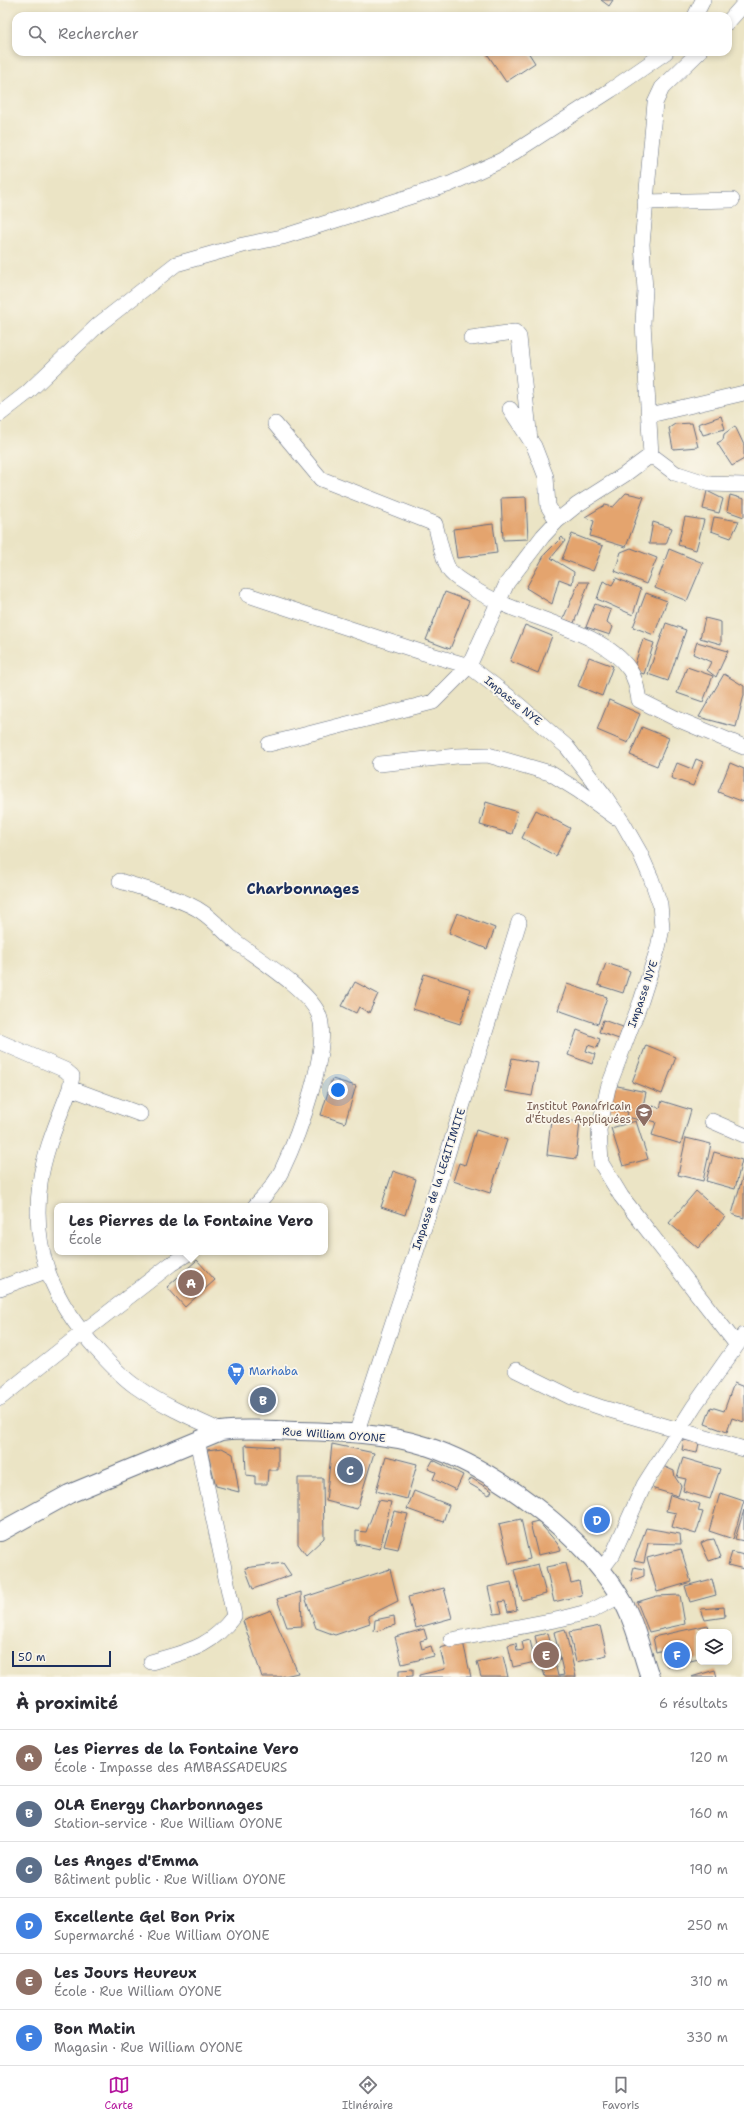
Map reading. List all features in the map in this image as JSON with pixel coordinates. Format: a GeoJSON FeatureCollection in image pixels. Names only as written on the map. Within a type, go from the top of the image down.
{"type":"FeatureCollection","features":[{"type":"Feature","properties":{"kind":"street"},"geometry":{"type":"LineString","coordinates":[[697,12],[703,0]]}},
{"type":"Feature","properties":{"kind":"street"},"geometry":{"type":"LineString","coordinates":[[732,18],[744,4]]}},
{"type":"Feature","properties":{"kind":"street"},"geometry":{"type":"LineString","coordinates":[[0,414],[27,393],[98,325],[176,264],[242,245],[289,235],[450,184],[502,160],[611,90],[660,56]]}},
{"type":"Feature","properties":{"kind":"street"},"geometry":{"type":"LineString","coordinates":[[650,455],[650,415],[643,323],[645,290],[642,244],[655,103],[662,88],[695,56]]}},
{"type":"Feature","properties":{"kind":"street"},"geometry":{"type":"LineString","coordinates":[[645,202],[732,200]]}},
{"type":"Feature","properties":{"kind":"street"},"geometry":{"type":"LineString","coordinates":[[471,338],[508,332],[515,332],[519,337],[530,440]]}},
{"type":"Feature","properties":{"kind":"street"},"geometry":{"type":"LineString","coordinates":[[650,415],[744,393]]}},
{"type":"Feature","properties":{"kind":"street"},"geometry":{"type":"LineString","coordinates":[[510,409],[530,440],[546,477],[548,506],[557,521]]}},
{"type":"Feature","properties":{"kind":"street"},"geometry":{"type":"LineString","coordinates":[[275,424],[321,479],[435,524],[450,572],[484,596],[595,640],[617,656],[630,669],[636,684],[639,700],[675,718],[744,747]]}},
{"type":"Feature","properties":{"kind":"street"},"geometry":{"type":"LineString","coordinates":[[650,455],[676,473],[689,478],[709,484],[744,485]]}},
{"type":"Feature","properties":{"kind":"street"},"geometry":{"type":"LineString","coordinates":[[269,744],[433,702],[470,666],[507,582],[530,552],[557,521],[577,505],[624,475],[650,455]]}},
{"type":"Feature","properties":{"kind":"street"},"geometry":{"type":"LineString","coordinates":[[248,595],[421,652],[470,666]]}},
{"type":"Feature","properties":{"kind":"street","name":"Impasse NYE"},"geometry":{"type":"LineString","coordinates":[[470,666],[512,699],[567,747],[604,795],[623,824],[640,853],[651,878],[660,904],[662,928],[658,948],[642,1001],[606,1095],[599,1130],[601,1163],[621,1196],[740,1340]]}},
{"type":"Feature","properties":{"kind":"street"},"geometry":{"type":"LineString","coordinates":[[379,764],[457,756],[495,757],[550,773],[579,791],[623,824]]}},
{"type":"Feature","properties":{"kind":"street"},"geometry":{"type":"LineString","coordinates":[[120,880],[202,911],[236,941],[277,972],[305,996],[318,1013],[322,1030],[317,1064],[309,1099],[282,1171],[257,1203]]}},
{"type":"Feature","properties":{"kind":"street","name":"Impasse de la LEGITIMITE"},"geometry":{"type":"LineString","coordinates":[[356,1434],[438,1185],[519,922]]}},
{"type":"Feature","properties":{"kind":"street"},"geometry":{"type":"LineString","coordinates":[[0,1042],[65,1070],[72,1076],[70,1088],[50,1143],[40,1182],[38,1213],[39,1240],[46,1271],[63,1306],[82,1333],[134,1385],[165,1405],[221,1431]]}},
{"type":"Feature","properties":{"kind":"street"},"geometry":{"type":"LineString","coordinates":[[70,1088],[140,1114]]}},
{"type":"Feature","properties":{"kind":"street"},"geometry":{"type":"LineString","coordinates":[[712,1122],[744,1135]]}},
{"type":"Feature","properties":{"kind":"street"},"geometry":{"type":"LineString","coordinates":[[0,1398],[82,1333],[186,1255]]}},
{"type":"Feature","properties":{"kind":"street"},"geometry":{"type":"LineString","coordinates":[[0,1288],[46,1271]]}},
{"type":"Feature","properties":{"kind":"street"},"geometry":{"type":"LineString","coordinates":[[601,1570],[613,1554],[644,1485],[678,1431],[740,1340]]}},
{"type":"Feature","properties":{"kind":"street"},"geometry":{"type":"LineString","coordinates":[[516,1370],[571,1397],[678,1431],[744,1449]]}},
{"type":"Feature","properties":{"kind":"street","name":"Rue William OYONE"},"geometry":{"type":"LineString","coordinates":[[0,1532],[62,1497],[221,1431],[237,1429],[356,1434],[425,1446],[490,1475],[513,1489],[539,1510],[601,1570],[620,1596],[650,1677]]}},
{"type":"Feature","properties":{"kind":"street"},"geometry":{"type":"LineString","coordinates":[[151,1662],[203,1646],[225,1628],[234,1616],[197,1440]]}},
{"type":"Feature","properties":{"kind":"street"},"geometry":{"type":"LineString","coordinates":[[451,1640],[560,1619],[591,1611],[620,1596]]}},
{"type":"Feature","properties":{"kind":"building"},"geometry":{"type":"Polygon","coordinates":[[[601,0],[613,0],[609,6],[601,0]]]}},
{"type":"Feature","properties":{"kind":"building"},"geometry":{"type":"Polygon","coordinates":[[[489,56],[531,56],[535,63],[506,82],[489,56]]]}},
{"type":"Feature","properties":{"kind":"building"},"geometry":{"type":"Polygon","coordinates":[[[721,416],[725,429],[703,435],[698,424],[721,416]]]}},
{"type":"Feature","properties":{"kind":"building"},"geometry":{"type":"Polygon","coordinates":[[[692,423],[698,447],[673,449],[669,428],[675,424],[692,423]]]}},
{"type":"Feature","properties":{"kind":"building"},"geometry":{"type":"Polygon","coordinates":[[[735,426],[744,445],[744,459],[732,466],[717,443],[723,440],[724,434],[735,426]]]}},
{"type":"Feature","properties":{"kind":"building"},"geometry":{"type":"Polygon","coordinates":[[[707,491],[723,499],[719,513],[703,509],[707,491]]]}},
{"type":"Feature","properties":{"kind":"building"},"geometry":{"type":"Polygon","coordinates":[[[626,493],[644,497],[626,547],[590,536],[594,521],[585,517],[605,505],[613,507],[626,493]]]}},
{"type":"Feature","properties":{"kind":"building"},"geometry":{"type":"Polygon","coordinates":[[[730,495],[744,499],[744,517],[727,511],[730,495]]]}},
{"type":"Feature","properties":{"kind":"building"},"geometry":{"type":"Polygon","coordinates":[[[526,497],[528,539],[503,540],[501,498],[526,497]]]}},
{"type":"Feature","properties":{"kind":"building"},"geometry":{"type":"Polygon","coordinates":[[[685,517],[704,520],[696,550],[678,545],[685,517]]]}},
{"type":"Feature","properties":{"kind":"building"},"geometry":{"type":"Polygon","coordinates":[[[714,517],[739,521],[731,538],[711,531],[714,517]]]}},
{"type":"Feature","properties":{"kind":"building"},"geometry":{"type":"Polygon","coordinates":[[[653,522],[672,528],[666,544],[649,544],[653,522]]]}},
{"type":"Feature","properties":{"kind":"building"},"geometry":{"type":"Polygon","coordinates":[[[493,524],[497,553],[457,558],[453,529],[493,524]]]}},
{"type":"Feature","properties":{"kind":"building"},"geometry":{"type":"Polygon","coordinates":[[[572,534],[603,546],[593,571],[562,559],[572,534]]]}},
{"type":"Feature","properties":{"kind":"building"},"geometry":{"type":"Polygon","coordinates":[[[562,537],[565,541],[551,558],[574,572],[572,584],[559,579],[552,604],[526,588],[545,554],[562,537]]]}},
{"type":"Feature","properties":{"kind":"building"},"geometry":{"type":"Polygon","coordinates":[[[631,548],[657,558],[646,584],[615,571],[621,552],[631,548]]]}},
{"type":"Feature","properties":{"kind":"building"},"geometry":{"type":"Polygon","coordinates":[[[669,549],[703,563],[687,601],[655,588],[669,549]]]}},
{"type":"Feature","properties":{"kind":"building"},"geometry":{"type":"Polygon","coordinates":[[[616,578],[641,589],[633,615],[597,599],[603,581],[612,585],[616,578]]]}},
{"type":"Feature","properties":{"kind":"building"},"geometry":{"type":"Polygon","coordinates":[[[579,582],[589,582],[574,623],[563,619],[579,582]]]}},
{"type":"Feature","properties":{"kind":"building"},"geometry":{"type":"Polygon","coordinates":[[[445,592],[469,601],[450,649],[426,640],[445,592]]]}},
{"type":"Feature","properties":{"kind":"building"},"geometry":{"type":"Polygon","coordinates":[[[646,593],[667,601],[654,635],[633,627],[646,593]]]}},
{"type":"Feature","properties":{"kind":"building"},"geometry":{"type":"Polygon","coordinates":[[[595,604],[611,610],[607,622],[613,627],[610,635],[586,627],[595,604]]]}},
{"type":"Feature","properties":{"kind":"building"},"geometry":{"type":"Polygon","coordinates":[[[705,618],[721,622],[721,644],[700,638],[705,618]]]}},
{"type":"Feature","properties":{"kind":"building"},"geometry":{"type":"Polygon","coordinates":[[[666,623],[686,630],[668,681],[648,674],[666,623]]]}},
{"type":"Feature","properties":{"kind":"building"},"geometry":{"type":"Polygon","coordinates":[[[525,625],[552,636],[538,673],[510,661],[525,625]]]}},
{"type":"Feature","properties":{"kind":"building"},"geometry":{"type":"Polygon","coordinates":[[[643,639],[654,643],[644,674],[633,670],[643,639]]]}},
{"type":"Feature","properties":{"kind":"building"},"geometry":{"type":"Polygon","coordinates":[[[697,642],[728,651],[716,677],[707,670],[711,662],[693,654],[697,642]]]}},
{"type":"Feature","properties":{"kind":"building"},"geometry":{"type":"Polygon","coordinates":[[[589,657],[613,666],[602,696],[578,686],[589,657]]]}},
{"type":"Feature","properties":{"kind":"building"},"geometry":{"type":"Polygon","coordinates":[[[687,667],[713,676],[703,702],[677,693],[687,667]]]}},
{"type":"Feature","properties":{"kind":"building"},"geometry":{"type":"Polygon","coordinates":[[[724,674],[744,686],[744,695],[736,727],[699,717],[724,674]]]}},
{"type":"Feature","properties":{"kind":"building"},"geometry":{"type":"Polygon","coordinates":[[[609,700],[640,714],[628,743],[597,730],[609,700]]]}},
{"type":"Feature","properties":{"kind":"building"},"geometry":{"type":"Polygon","coordinates":[[[642,727],[669,738],[657,766],[630,755],[642,727]]]}},
{"type":"Feature","properties":{"kind":"building"},"geometry":{"type":"Polygon","coordinates":[[[696,759],[703,762],[693,786],[671,778],[677,763],[692,769],[696,759]]]}},
{"type":"Feature","properties":{"kind":"building"},"geometry":{"type":"Polygon","coordinates":[[[730,763],[744,769],[744,802],[718,792],[730,763]]]}},
{"type":"Feature","properties":{"kind":"building"},"geometry":{"type":"Polygon","coordinates":[[[486,802],[518,812],[512,834],[480,825],[486,802]]]}},
{"type":"Feature","properties":{"kind":"building"},"geometry":{"type":"Polygon","coordinates":[[[536,810],[570,828],[556,856],[522,838],[536,810]]]}},
{"type":"Feature","properties":{"kind":"building"},"geometry":{"type":"Polygon","coordinates":[[[457,913],[495,928],[487,949],[449,933],[457,913]]]}},
{"type":"Feature","properties":{"kind":"building"},"geometry":{"type":"Polygon","coordinates":[[[606,963],[630,971],[623,993],[598,985],[606,963]]]}},
{"type":"Feature","properties":{"kind":"building"},"geometry":{"type":"Polygon","coordinates":[[[424,974],[471,989],[460,1024],[413,1009],[424,974]]]}},
{"type":"Feature","properties":{"kind":"building"},"geometry":{"type":"Polygon","coordinates":[[[355,982],[378,994],[369,1013],[359,1007],[356,1013],[342,1006],[355,982]]]}},
{"type":"Feature","properties":{"kind":"building"},"geometry":{"type":"Polygon","coordinates":[[[567,984],[607,997],[598,1024],[558,1010],[567,984]]]}},
{"type":"Feature","properties":{"kind":"building"},"geometry":{"type":"Polygon","coordinates":[[[603,1020],[623,1027],[619,1039],[599,1032],[603,1020]]]}},
{"type":"Feature","properties":{"kind":"building"},"geometry":{"type":"Polygon","coordinates":[[[577,1030],[600,1039],[597,1048],[588,1045],[586,1051],[595,1054],[592,1064],[568,1055],[577,1030]]]}},
{"type":"Feature","properties":{"kind":"building"},"geometry":{"type":"Polygon","coordinates":[[[646,1045],[676,1057],[662,1094],[632,1082],[646,1045]]]}},
{"type":"Feature","properties":{"kind":"building"},"geometry":{"type":"Polygon","coordinates":[[[512,1058],[538,1063],[532,1096],[505,1091],[512,1058]]]}},
{"type":"Feature","properties":{"kind":"building"},"geometry":{"type":"Polygon","coordinates":[[[332,1079],[356,1086],[345,1123],[321,1115],[332,1079]]]}},
{"type":"Feature","properties":{"kind":"building"},"geometry":{"type":"Polygon","coordinates":[[[613,1085],[646,1092],[640,1120],[627,1117],[628,1112],[608,1108],[613,1085]]]}},
{"type":"Feature","properties":{"kind":"building"},"geometry":{"type":"Polygon","coordinates":[[[662,1101],[691,1110],[681,1144],[652,1135],[656,1122],[649,1120],[653,1106],[660,1108],[662,1101]]]}},
{"type":"Feature","properties":{"kind":"building"},"geometry":{"type":"Polygon","coordinates":[[[551,1119],[580,1122],[576,1159],[547,1155],[551,1119]]]}},
{"type":"Feature","properties":{"kind":"building"},"geometry":{"type":"Polygon","coordinates":[[[636,1121],[648,1159],[623,1166],[611,1128],[636,1121]]]}},
{"type":"Feature","properties":{"kind":"building"},"geometry":{"type":"Polygon","coordinates":[[[476,1130],[507,1140],[490,1193],[453,1181],[459,1163],[465,1165],[476,1130]]]}},
{"type":"Feature","properties":{"kind":"building"},"geometry":{"type":"Polygon","coordinates":[[[686,1138],[711,1144],[703,1181],[678,1175],[686,1138]]]}},
{"type":"Feature","properties":{"kind":"building"},"geometry":{"type":"Polygon","coordinates":[[[714,1152],[742,1160],[735,1189],[706,1181],[714,1152]]]}},
{"type":"Feature","properties":{"kind":"building"},"geometry":{"type":"Polygon","coordinates":[[[393,1171],[416,1179],[405,1215],[381,1207],[393,1171]]]}},
{"type":"Feature","properties":{"kind":"building"},"geometry":{"type":"Polygon","coordinates":[[[744,1172],[744,1218],[732,1214],[744,1172]]]}},
{"type":"Feature","properties":{"kind":"building"},"geometry":{"type":"Polygon","coordinates":[[[696,1191],[725,1217],[698,1248],[669,1223],[696,1191]]]}},
{"type":"Feature","properties":{"kind":"building"},"geometry":{"type":"Polygon","coordinates":[[[197,1260],[215,1280],[185,1307],[167,1287],[197,1260]]]}},
{"type":"Feature","properties":{"kind":"building"},"geometry":{"type":"Polygon","coordinates":[[[734,1383],[744,1387],[744,1422],[732,1418],[727,1432],[705,1424],[711,1407],[724,1411],[734,1383]]]}},
{"type":"Feature","properties":{"kind":"building"},"geometry":{"type":"Polygon","coordinates":[[[684,1440],[699,1443],[697,1453],[682,1450],[684,1440]]]}},
{"type":"Feature","properties":{"kind":"building"},"geometry":{"type":"Polygon","coordinates":[[[332,1444],[374,1453],[357,1509],[326,1501],[332,1444]]]}},
{"type":"Feature","properties":{"kind":"building"},"geometry":{"type":"Polygon","coordinates":[[[245,1445],[278,1447],[278,1470],[268,1470],[267,1484],[255,1484],[255,1476],[246,1475],[245,1445]]]}},
{"type":"Feature","properties":{"kind":"building"},"geometry":{"type":"Polygon","coordinates":[[[222,1448],[233,1454],[239,1492],[216,1486],[207,1450],[222,1448]]]}},
{"type":"Feature","properties":{"kind":"building"},"geometry":{"type":"Polygon","coordinates":[[[386,1456],[417,1464],[407,1499],[376,1491],[386,1456]]]}},
{"type":"Feature","properties":{"kind":"building"},"geometry":{"type":"Polygon","coordinates":[[[683,1458],[720,1469],[710,1499],[683,1491],[686,1479],[677,1477],[683,1458]]]}},
{"type":"Feature","properties":{"kind":"building"},"geometry":{"type":"Polygon","coordinates":[[[433,1460],[463,1475],[456,1490],[433,1479],[436,1472],[428,1469],[433,1460]]]}},
{"type":"Feature","properties":{"kind":"building"},"geometry":{"type":"Polygon","coordinates":[[[663,1466],[674,1471],[675,1477],[681,1486],[678,1496],[651,1488],[663,1466]]]}},
{"type":"Feature","properties":{"kind":"building"},"geometry":{"type":"Polygon","coordinates":[[[298,1478],[323,1478],[324,1538],[306,1555],[298,1544],[298,1478]]]}},
{"type":"Feature","properties":{"kind":"building"},"geometry":{"type":"Polygon","coordinates":[[[471,1478],[492,1491],[489,1495],[468,1483],[471,1478]]]}},
{"type":"Feature","properties":{"kind":"building"},"geometry":{"type":"Polygon","coordinates":[[[414,1491],[449,1505],[443,1522],[407,1509],[414,1491]]]}},
{"type":"Feature","properties":{"kind":"building"},"geometry":{"type":"Polygon","coordinates":[[[720,1493],[744,1501],[733,1539],[709,1531],[720,1493]]]}},
{"type":"Feature","properties":{"kind":"building"},"geometry":{"type":"Polygon","coordinates":[[[670,1495],[700,1504],[698,1511],[703,1512],[696,1534],[672,1527],[676,1513],[666,1511],[670,1495]]]}},
{"type":"Feature","properties":{"kind":"building"},"geometry":{"type":"Polygon","coordinates":[[[378,1500],[391,1502],[380,1549],[356,1544],[356,1531],[366,1532],[378,1500]]]}},
{"type":"Feature","properties":{"kind":"building"},"geometry":{"type":"Polygon","coordinates":[[[744,1510],[744,1541],[735,1539],[744,1510]]]}},
{"type":"Feature","properties":{"kind":"building"},"geometry":{"type":"Polygon","coordinates":[[[394,1511],[408,1514],[398,1549],[384,1546],[394,1511]]]}},
{"type":"Feature","properties":{"kind":"building"},"geometry":{"type":"Polygon","coordinates":[[[521,1519],[530,1559],[509,1564],[499,1524],[521,1519]]]}},
{"type":"Feature","properties":{"kind":"building"},"geometry":{"type":"Polygon","coordinates":[[[538,1521],[557,1543],[561,1550],[538,1555],[530,1523],[538,1521]]]}},
{"type":"Feature","properties":{"kind":"building"},"geometry":{"type":"Polygon","coordinates":[[[646,1528],[680,1534],[681,1544],[648,1543],[644,1563],[634,1561],[646,1528]]]}},
{"type":"Feature","properties":{"kind":"building"},"geometry":{"type":"Polygon","coordinates":[[[714,1539],[721,1557],[709,1561],[701,1543],[714,1539]]]}},
{"type":"Feature","properties":{"kind":"building"},"geometry":{"type":"Polygon","coordinates":[[[681,1549],[691,1582],[657,1592],[647,1558],[681,1549]]]}},
{"type":"Feature","properties":{"kind":"building"},"geometry":{"type":"Polygon","coordinates":[[[732,1552],[744,1555],[744,1569],[728,1565],[732,1552]]]}},
{"type":"Feature","properties":{"kind":"building"},"geometry":{"type":"Polygon","coordinates":[[[283,1563],[291,1575],[253,1589],[245,1568],[283,1563]]]}},
{"type":"Feature","properties":{"kind":"building"},"geometry":{"type":"Polygon","coordinates":[[[566,1563],[571,1583],[579,1581],[582,1595],[554,1602],[546,1567],[566,1563]]]}},
{"type":"Feature","properties":{"kind":"building"},"geometry":{"type":"Polygon","coordinates":[[[538,1564],[546,1594],[522,1600],[514,1570],[538,1564]]]}},
{"type":"Feature","properties":{"kind":"building"},"geometry":{"type":"Polygon","coordinates":[[[634,1567],[644,1569],[644,1576],[631,1581],[634,1567]]]}},
{"type":"Feature","properties":{"kind":"building"},"geometry":{"type":"Polygon","coordinates":[[[390,1569],[398,1601],[368,1616],[370,1623],[335,1635],[316,1628],[305,1597],[390,1569]]]}},
{"type":"Feature","properties":{"kind":"building"},"geometry":{"type":"Polygon","coordinates":[[[712,1579],[716,1595],[690,1602],[685,1586],[712,1579]]]}},
{"type":"Feature","properties":{"kind":"building"},"geometry":{"type":"Polygon","coordinates":[[[511,1582],[517,1610],[508,1612],[505,1601],[499,1602],[502,1613],[494,1614],[488,1587],[511,1582]]]}},
{"type":"Feature","properties":{"kind":"building"},"geometry":{"type":"Polygon","coordinates":[[[444,1588],[452,1618],[416,1628],[408,1597],[444,1588]]]}},
{"type":"Feature","properties":{"kind":"building"},"geometry":{"type":"Polygon","coordinates":[[[301,1592],[302,1626],[287,1627],[277,1599],[301,1592]]]}},
{"type":"Feature","properties":{"kind":"building"},"geometry":{"type":"Polygon","coordinates":[[[680,1595],[685,1624],[649,1632],[637,1602],[657,1596],[680,1595]]]}},
{"type":"Feature","properties":{"kind":"building"},"geometry":{"type":"Polygon","coordinates":[[[724,1607],[725,1617],[705,1620],[701,1609],[724,1607]]]}},
{"type":"Feature","properties":{"kind":"building"},"geometry":{"type":"Polygon","coordinates":[[[271,1610],[298,1673],[280,1677],[262,1677],[243,1621],[271,1610]]]}},
{"type":"Feature","properties":{"kind":"building"},"geometry":{"type":"Polygon","coordinates":[[[394,1616],[395,1625],[374,1632],[375,1620],[394,1616]]]}},
{"type":"Feature","properties":{"kind":"building"},"geometry":{"type":"Polygon","coordinates":[[[708,1625],[709,1629],[696,1629],[696,1660],[667,1666],[663,1650],[656,1652],[653,1637],[708,1625]]]}},
{"type":"Feature","properties":{"kind":"building"},"geometry":{"type":"Polygon","coordinates":[[[600,1626],[607,1655],[576,1662],[569,1632],[600,1626]]]}},
{"type":"Feature","properties":{"kind":"building"},"geometry":{"type":"Polygon","coordinates":[[[424,1629],[427,1639],[420,1641],[422,1649],[431,1646],[434,1656],[402,1664],[395,1637],[424,1629]]]}},
{"type":"Feature","properties":{"kind":"building"},"geometry":{"type":"Polygon","coordinates":[[[565,1629],[576,1677],[545,1677],[535,1636],[548,1633],[558,1676],[564,1675],[554,1632],[565,1629]]]}},
{"type":"Feature","properties":{"kind":"building"},"geometry":{"type":"Polygon","coordinates":[[[530,1640],[535,1662],[513,1667],[508,1645],[516,1643],[517,1651],[524,1650],[522,1642],[530,1640]]]}},
{"type":"Feature","properties":{"kind":"building"},"geometry":{"type":"Polygon","coordinates":[[[463,1642],[471,1677],[419,1677],[419,1675],[445,1669],[440,1648],[463,1642]]]}},
{"type":"Feature","properties":{"kind":"building"},"geometry":{"type":"Polygon","coordinates":[[[503,1656],[508,1677],[481,1677],[477,1662],[503,1656]]]}},
{"type":"Feature","properties":{"kind":"building"},"geometry":{"type":"Polygon","coordinates":[[[413,1669],[413,1676],[399,1677],[399,1670],[413,1669]]]}},
{"type":"Feature","properties":{"kind":"building"},"geometry":{"type":"Polygon","coordinates":[[[715,1670],[717,1677],[691,1677],[715,1670]]]}},
{"type":"Feature","properties":{"kind":"place","name":"Institut Panafricain d'Études Appliquées"},"geometry":{"type":"Point","coordinates":[644,1127]}},
{"type":"Feature","properties":{"kind":"place","name":"Les Pierres de la Fontaine Vero"},"geometry":{"type":"Point","coordinates":[191,1283]}},
{"type":"Feature","properties":{"kind":"place","name":"Marhaba"},"geometry":{"type":"Point","coordinates":[236,1386]}},
{"type":"Feature","properties":{"kind":"place","name":"OLA Energy Charbonnages"},"geometry":{"type":"Point","coordinates":[263,1400]}},
{"type":"Feature","properties":{"kind":"place","name":"Les Anges d'Emma"},"geometry":{"type":"Point","coordinates":[350,1470]}},
{"type":"Feature","properties":{"kind":"place","name":"Excellente Gel Bon Prix"},"geometry":{"type":"Point","coordinates":[597,1520]}},
{"type":"Feature","properties":{"kind":"place","name":"Les Jours Heureux"},"geometry":{"type":"Point","coordinates":[546,1655]}},
{"type":"Feature","properties":{"kind":"place","name":"Bon Matin"},"geometry":{"type":"Point","coordinates":[677,1655]}},
{"type":"Feature","properties":{"kind":"district","name":"Charbonnages"},"geometry":{"type":"Point","coordinates":[303,889]}}]}
